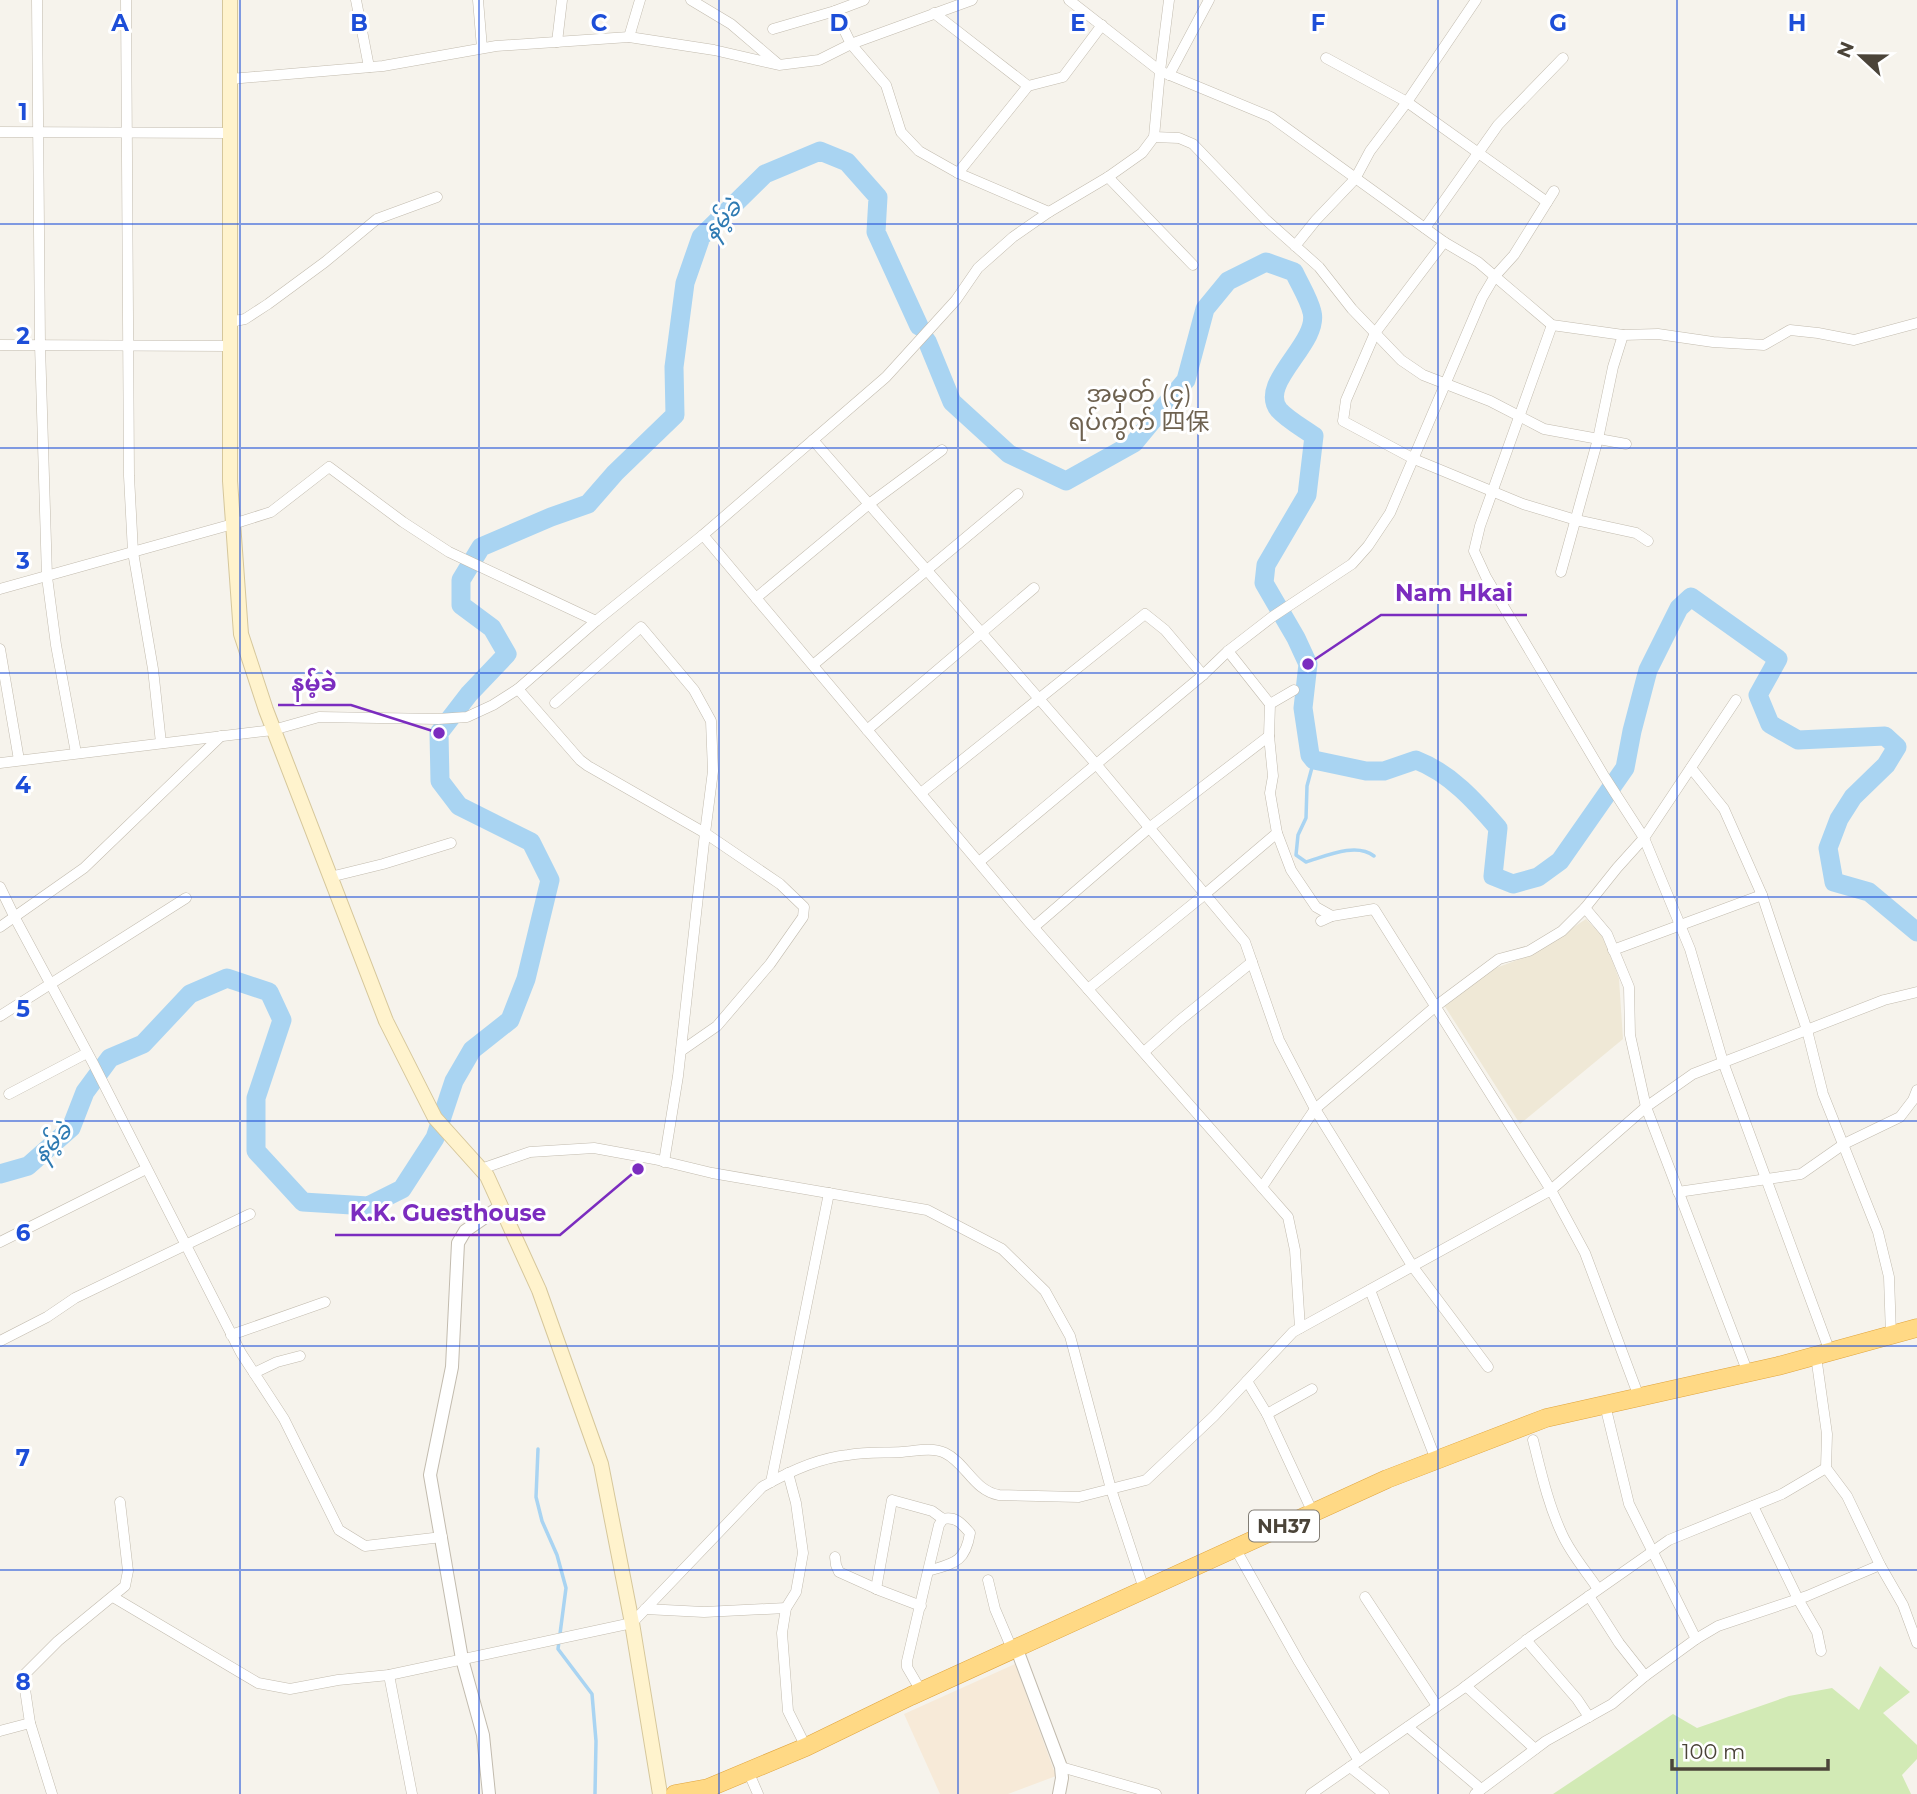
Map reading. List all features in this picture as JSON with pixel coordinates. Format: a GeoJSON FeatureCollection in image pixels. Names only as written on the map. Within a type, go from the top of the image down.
{"type":"FeatureCollection","features":[{"type":"Feature","properties":{"kind":"highway","name":"NH37"},"geometry":{"type":"LineString","coordinates":[[675,1794],[708,1788],[806,1747],[1014,1648],[1387,1479],[1546,1418],[1748,1373],[1917,1328]]}},
{"type":"Feature","properties":{"kind":"main road"},"geometry":{"type":"LineString","coordinates":[[230,0],[230,481],[242,634],[273,730],[386,1021],[435,1118],[487,1176],[540,1290],[601,1464],[632,1623],[660,1794]]}},
{"type":"Feature","properties":{"kind":"street"},"geometry":{"type":"LineString","coordinates":[[37,0],[40,345],[47,577],[56,645],[76,753]]}},
{"type":"Feature","properties":{"kind":"street"},"geometry":{"type":"LineString","coordinates":[[126,0],[129,476],[133,552],[153,669],[161,743]]}},
{"type":"Feature","properties":{"kind":"street"},"geometry":{"type":"LineString","coordinates":[[356,0],[369,67]]}},
{"type":"Feature","properties":{"kind":"street"},"geometry":{"type":"LineString","coordinates":[[478,0],[482,48]]}},
{"type":"Feature","properties":{"kind":"street"},"geometry":{"type":"LineString","coordinates":[[557,42],[562,0]]}},
{"type":"Feature","properties":{"kind":"street"},"geometry":{"type":"LineString","coordinates":[[629,37],[640,0]]}},
{"type":"Feature","properties":{"kind":"street"},"geometry":{"type":"LineString","coordinates":[[691,0],[731,24],[779,65]]}},
{"type":"Feature","properties":{"kind":"street"},"geometry":{"type":"LineString","coordinates":[[773,29],[864,0]]}},
{"type":"Feature","properties":{"kind":"street"},"geometry":{"type":"LineString","coordinates":[[230,79],[369,67],[496,46],[629,37],[714,50],[779,65],[819,60],[851,44],[972,0]]}},
{"type":"Feature","properties":{"kind":"street"},"geometry":{"type":"LineString","coordinates":[[1069,0],[1164,73],[1271,117],[1444,242],[1478,262],[1552,325],[1623,335],[1658,334],[1713,342],[1764,345],[1790,330],[1818,332],[1854,340],[1917,323]]}},
{"type":"Feature","properties":{"kind":"street"},"geometry":{"type":"LineString","coordinates":[[0,763],[273,730],[319,717],[467,717],[518,689],[886,377],[956,300],[978,268],[1013,237],[1142,153],[1154,137],[1164,73],[1169,0]]}},
{"type":"Feature","properties":{"kind":"street"},"geometry":{"type":"LineString","coordinates":[[1164,73],[1209,0]]}},
{"type":"Feature","properties":{"kind":"street"},"geometry":{"type":"LineString","coordinates":[[1295,246],[1355,179],[1370,151],[1407,102],[1476,0]]}},
{"type":"Feature","properties":{"kind":"street"},"geometry":{"type":"LineString","coordinates":[[835,11],[851,44],[886,85],[901,132],[919,151],[958,173],[1049,212]]}},
{"type":"Feature","properties":{"kind":"street"},"geometry":{"type":"LineString","coordinates":[[934,13],[1028,86]]}},
{"type":"Feature","properties":{"kind":"street"},"geometry":{"type":"LineString","coordinates":[[958,173],[1028,86],[1063,77],[1102,26]]}},
{"type":"Feature","properties":{"kind":"street"},"geometry":{"type":"LineString","coordinates":[[1326,58],[1407,102],[1547,202]]}},
{"type":"Feature","properties":{"kind":"street"},"geometry":{"type":"LineString","coordinates":[[1425,228],[1498,125],[1563,58]]}},
{"type":"Feature","properties":{"kind":"street"},"geometry":{"type":"LineString","coordinates":[[0,132],[230,133]]}},
{"type":"Feature","properties":{"kind":"street"},"geometry":{"type":"LineString","coordinates":[[1154,137],[1179,138],[1193,144],[1265,219],[1319,267],[1352,309],[1401,360],[1423,375],[1490,401],[1544,429],[1626,444]]}},
{"type":"Feature","properties":{"kind":"street"},"geometry":{"type":"LineString","coordinates":[[1108,177],[1193,265]]}},
{"type":"Feature","properties":{"kind":"street"},"geometry":{"type":"LineString","coordinates":[[979,862],[1203,676],[1228,651],[1272,617],[1352,564],[1368,546],[1390,513],[1482,298],[1495,276],[1514,255],[1554,191]]}},
{"type":"Feature","properties":{"kind":"street"},"geometry":{"type":"LineString","coordinates":[[230,322],[245,319],[268,304],[377,219],[437,197]]}},
{"type":"Feature","properties":{"kind":"street"},"geometry":{"type":"LineString","coordinates":[[1444,242],[1375,333],[1346,400],[1343,421],[1414,459],[1492,492],[1576,520],[1636,533],[1648,541]]}},
{"type":"Feature","properties":{"kind":"street"},"geometry":{"type":"LineString","coordinates":[[1552,325],[1480,526],[1474,551],[1486,577],[1604,776],[1644,838],[1679,924],[1823,1354],[1826,1468],[1847,1496],[1880,1565],[1903,1605],[1917,1643]]}},
{"type":"Feature","properties":{"kind":"street"},"geometry":{"type":"LineString","coordinates":[[1561,572],[1598,439],[1613,367],[1623,335]]}},
{"type":"Feature","properties":{"kind":"street"},"geometry":{"type":"LineString","coordinates":[[0,345],[230,346]]}},
{"type":"Feature","properties":{"kind":"street"},"geometry":{"type":"LineString","coordinates":[[813,440],[1096,764],[1245,942],[1279,1040],[1315,1109],[1413,1267],[1488,1367]]}},
{"type":"Feature","properties":{"kind":"street"},"geometry":{"type":"LineString","coordinates":[[757,598],[869,504],[942,450]]}},
{"type":"Feature","properties":{"kind":"street"},"geometry":{"type":"LineString","coordinates":[[0,589],[271,512],[329,467],[403,522],[449,552],[596,621]]}},
{"type":"Feature","properties":{"kind":"street"},"geometry":{"type":"LineString","coordinates":[[813,665],[1018,494]]}},
{"type":"Feature","properties":{"kind":"street"},"geometry":{"type":"LineString","coordinates":[[703,534],[1034,927],[1288,1217],[1295,1250],[1300,1328]]}},
{"type":"Feature","properties":{"kind":"street"},"geometry":{"type":"LineString","coordinates":[[867,730],[1034,588]]}},
{"type":"Feature","properties":{"kind":"street"},"geometry":{"type":"LineString","coordinates":[[920,793],[1145,614],[1165,630],[1203,676]]}},
{"type":"Feature","properties":{"kind":"street"},"geometry":{"type":"LineString","coordinates":[[555,703],[641,627],[694,690],[711,721],[713,771],[681,1051],[664,1161]]}},
{"type":"Feature","properties":{"kind":"street"},"geometry":{"type":"LineString","coordinates":[[0,649],[19,760]]}},
{"type":"Feature","properties":{"kind":"street"},"geometry":{"type":"LineString","coordinates":[[1228,651],[1270,704],[1269,736],[1273,776],[1270,793],[1277,833],[1291,870],[1316,907],[1332,916]]}},
{"type":"Feature","properties":{"kind":"street"},"geometry":{"type":"LineString","coordinates":[[518,689],[580,760],[705,833],[780,884],[804,907],[803,917],[770,964],[716,1026],[681,1051]]}},
{"type":"Feature","properties":{"kind":"street"},"geometry":{"type":"LineString","coordinates":[[1270,704],[1294,690]]}},
{"type":"Feature","properties":{"kind":"street"},"geometry":{"type":"LineString","coordinates":[[1262,1187],[1315,1109],[1436,1006],[1499,959],[1529,951],[1562,931],[1585,908],[1644,838],[1736,700]]}},
{"type":"Feature","properties":{"kind":"street"},"geometry":{"type":"LineString","coordinates":[[0,927],[85,868],[221,736]]}},
{"type":"Feature","properties":{"kind":"street"},"geometry":{"type":"LineString","coordinates":[[1034,927],[1149,828],[1269,736]]}},
{"type":"Feature","properties":{"kind":"street"},"geometry":{"type":"LineString","coordinates":[[1691,768],[1724,809],[1762,895],[1807,1030],[1824,1094],[1878,1232],[1889,1277],[1891,1335]]}},
{"type":"Feature","properties":{"kind":"street"},"geometry":{"type":"LineString","coordinates":[[1088,989],[1277,833]]}},
{"type":"Feature","properties":{"kind":"street"},"geometry":{"type":"LineString","coordinates":[[330,877],[383,864],[452,842]]}},
{"type":"Feature","properties":{"kind":"street"},"geometry":{"type":"LineString","coordinates":[[0,887],[232,1335],[284,1419],[339,1530],[365,1546],[442,1537]]}},
{"type":"Feature","properties":{"kind":"street"},"geometry":{"type":"LineString","coordinates":[[1614,950],[1762,895]]}},
{"type":"Feature","properties":{"kind":"street"},"geometry":{"type":"LineString","coordinates":[[0,1016],[186,898]]}},
{"type":"Feature","properties":{"kind":"street"},"geometry":{"type":"LineString","coordinates":[[1585,908],[1607,934],[1629,988],[1630,1035],[1646,1107],[1748,1373]]}},
{"type":"Feature","properties":{"kind":"street"},"geometry":{"type":"LineString","coordinates":[[1321,921],[1332,916],[1374,909],[1551,1190],[1585,1253],[1639,1397]]}},
{"type":"Feature","properties":{"kind":"street"},"geometry":{"type":"LineString","coordinates":[[1144,1052],[1252,962]]}},
{"type":"Feature","properties":{"kind":"street"},"geometry":{"type":"LineString","coordinates":[[113,1597],[258,1684],[289,1689],[338,1680],[390,1675],[632,1623],[762,1487],[817,1462],[847,1455],[943,1451],[981,1488],[990,1493],[1079,1497],[1146,1480],[1214,1416],[1293,1332],[1551,1190],[1646,1107],[1693,1074],[1884,1000],[1917,992]]}},
{"type":"Feature","properties":{"kind":"street"},"geometry":{"type":"LineString","coordinates":[[9,1094],[87,1053]]}},
{"type":"Feature","properties":{"kind":"street"},"geometry":{"type":"LineString","coordinates":[[1678,1192],[1801,1174],[1844,1144],[1900,1117],[1917,1090]]}},
{"type":"Feature","properties":{"kind":"street"},"geometry":{"type":"LineString","coordinates":[[481,1169],[530,1152],[594,1148],[712,1173],[927,1210],[1002,1249],[1045,1291],[1070,1336],[1111,1489],[1144,1589]]}},
{"type":"Feature","properties":{"kind":"street"},"geometry":{"type":"LineString","coordinates":[[0,1242],[146,1169]]}},
{"type":"Feature","properties":{"kind":"street"},"geometry":{"type":"LineString","coordinates":[[771,1482],[828,1193]]}},
{"type":"Feature","properties":{"kind":"street"},"geometry":{"type":"LineString","coordinates":[[489,1794],[483,1735],[462,1659],[430,1475],[453,1367],[458,1243],[465,1231],[501,1206]]}},
{"type":"Feature","properties":{"kind":"street"},"geometry":{"type":"LineString","coordinates":[[0,1341],[47,1317],[75,1298],[250,1214]]}},
{"type":"Feature","properties":{"kind":"street"},"geometry":{"type":"LineString","coordinates":[[1370,1290],[1436,1460]]}},
{"type":"Feature","properties":{"kind":"street"},"geometry":{"type":"LineString","coordinates":[[232,1335],[325,1301]]}},
{"type":"Feature","properties":{"kind":"street"},"geometry":{"type":"LineString","coordinates":[[254,1373],[277,1362],[300,1356]]}},
{"type":"Feature","properties":{"kind":"street"},"geometry":{"type":"LineString","coordinates":[[1247,1381],[1267,1414],[1313,1513]]}},
{"type":"Feature","properties":{"kind":"street"},"geometry":{"type":"LineString","coordinates":[[1267,1414],[1312,1389]]}},
{"type":"Feature","properties":{"kind":"street"},"geometry":{"type":"LineString","coordinates":[[1605,1405],[1629,1504],[1696,1639]]}},
{"type":"Feature","properties":{"kind":"street"},"geometry":{"type":"LineString","coordinates":[[1533,1440],[1545,1491],[1563,1537],[1619,1643],[1646,1676]]}},
{"type":"Feature","properties":{"kind":"street"},"geometry":{"type":"LineString","coordinates":[[1311,1794],[1651,1552],[1670,1540],[1782,1494],[1826,1468]]}},
{"type":"Feature","properties":{"kind":"street"},"geometry":{"type":"LineString","coordinates":[[788,1474],[796,1503],[803,1553],[796,1592],[786,1608],[782,1633],[788,1711],[806,1747]]}},
{"type":"Feature","properties":{"kind":"street"},"geometry":{"type":"LineString","coordinates":[[876,1589],[892,1500],[932,1511],[943,1519]]}},
{"type":"Feature","properties":{"kind":"street"},"geometry":{"type":"LineString","coordinates":[[52,1794],[30,1723],[23,1676],[58,1641],[125,1586],[128,1571],[120,1502]]}},
{"type":"Feature","properties":{"kind":"street"},"geometry":{"type":"LineString","coordinates":[[1753,1506],[1817,1632],[1821,1651]]}},
{"type":"Feature","properties":{"kind":"street"},"geometry":{"type":"LineString","coordinates":[[921,1691],[907,1667],[911,1640],[939,1525],[943,1519],[949,1517],[959,1521],[970,1533],[964,1554],[949,1564],[928,1571]]}},
{"type":"Feature","properties":{"kind":"street"},"geometry":{"type":"LineString","coordinates":[[1235,1548],[1354,1764],[1384,1794]]}},
{"type":"Feature","properties":{"kind":"street"},"geometry":{"type":"LineString","coordinates":[[835,1557],[839,1572],[921,1606]]}},
{"type":"Feature","properties":{"kind":"street"},"geometry":{"type":"LineString","coordinates":[[1408,1727],[1478,1792],[1546,1741],[1612,1704],[1696,1639],[1718,1626],[1798,1599],[1880,1565]]}},
{"type":"Feature","properties":{"kind":"street"},"geometry":{"type":"LineString","coordinates":[[988,1580],[995,1609],[1014,1648],[1061,1767],[1059,1794]]}},
{"type":"Feature","properties":{"kind":"street"},"geometry":{"type":"LineString","coordinates":[[1365,1597],[1437,1706]]}},
{"type":"Feature","properties":{"kind":"street"},"geometry":{"type":"LineString","coordinates":[[645,1609],[704,1612],[786,1608]]}},
{"type":"Feature","properties":{"kind":"street"},"geometry":{"type":"LineString","coordinates":[[1526,1640],[1577,1699],[1589,1717]]}},
{"type":"Feature","properties":{"kind":"street"},"geometry":{"type":"LineString","coordinates":[[390,1675],[412,1794]]}},
{"type":"Feature","properties":{"kind":"street"},"geometry":{"type":"LineString","coordinates":[[1466,1686],[1535,1749]]}},
{"type":"Feature","properties":{"kind":"street"},"geometry":{"type":"LineString","coordinates":[[0,1731],[30,1723]]}},
{"type":"Feature","properties":{"kind":"street"},"geometry":{"type":"LineString","coordinates":[[1061,1767],[1156,1794]]}},
{"type":"Feature","properties":{"kind":"street"},"geometry":{"type":"LineString","coordinates":[[748,1771],[758,1794]]}},
{"type":"Feature","properties":{"kind":"shaded area"},"geometry":{"type":"Polygon","coordinates":[[[1586,919],[1604,938],[1619,979],[1623,1039],[1520,1124],[1444,1005],[1485,972],[1533,954],[1586,919]]]}},
{"type":"Feature","properties":{"kind":"shaded area"},"geometry":{"type":"Polygon","coordinates":[[[1015,1664],[1056,1776],[1008,1794],[940,1794],[904,1714],[1015,1664]]]}},
{"type":"Feature","properties":{"kind":"green space"},"geometry":{"type":"Polygon","coordinates":[[[1880,1666],[1910,1692],[1883,1713],[1917,1745],[1917,1759],[1902,1775],[1911,1794],[1553,1794],[1673,1714],[1697,1728],[1789,1696],[1832,1688],[1859,1710],[1880,1666]]]}},
{"type":"Feature","properties":{"kind":"waterway","name":"နမ့်ခဲ"},"geometry":{"type":"LineString","coordinates":[[0,1174],[28,1166],[71,1128],[85,1092],[110,1058],[143,1044],[190,994],[227,978],[269,992],[282,1020],[256,1098],[256,1151],[303,1202],[368,1206],[402,1189],[435,1138],[454,1081],[472,1050],[510,1020],[526,979],[550,880],[531,842],[459,806],[440,781],[439,733],[469,694],[507,654],[492,628],[461,605],[461,580],[481,547],[588,504],[615,473],[675,415],[674,367],[685,283],[701,237],[765,174],[820,151],[847,162],[878,197],[876,232],[919,326]]}},
{"type":"Feature","properties":{"kind":"waterway"},"geometry":{"type":"LineString","coordinates":[[927,341],[952,402],[1009,454],[1066,481],[1134,443],[1186,380],[1205,309],[1228,281],[1266,262],[1294,272],[1311,307],[1312,324],[1307,337],[1282,375],[1274,399],[1283,414],[1314,436],[1307,495],[1266,565],[1264,583],[1308,664],[1303,708],[1310,755],[1314,760],[1366,771],[1384,771],[1416,760],[1440,772],[1461,789],[1498,828],[1493,876],[1513,884],[1538,877],[1560,861],[1625,768],[1648,670],[1679,608],[1691,597],[1778,659],[1758,695],[1770,724],[1798,740],[1885,736],[1897,747],[1886,765],[1853,797],[1839,819],[1828,848],[1834,882],[1869,892],[1917,932]]}},
{"type":"Feature","properties":{"kind":"waterway"},"geometry":{"type":"LineString","coordinates":[[1314,760],[1307,786],[1306,818],[1298,835],[1296,855],[1306,862],[1350,850],[1359,850],[1374,856]]}},
{"type":"Feature","properties":{"kind":"waterway"},"geometry":{"type":"LineString","coordinates":[[538,1449],[536,1497],[566,1588],[558,1649],[592,1694],[596,1741],[595,1794]]}},
{"type":"Feature","properties":{"kind":"place","name":"Nam Hkai"},"geometry":{"type":"Point","coordinates":[1308,664]}},
{"type":"Feature","properties":{"kind":"place","name":"နမ့်ခဲ"},"geometry":{"type":"Point","coordinates":[439,733]}},
{"type":"Feature","properties":{"kind":"place","name":"K.K. Guesthouse"},"geometry":{"type":"Point","coordinates":[638,1169]}},
{"type":"Feature","properties":{"kind":"district","name":"အမှတ် (၄) ရပ်ကွက် 四保"},"geometry":{"type":"Point","coordinates":[1139,408]}}]}
